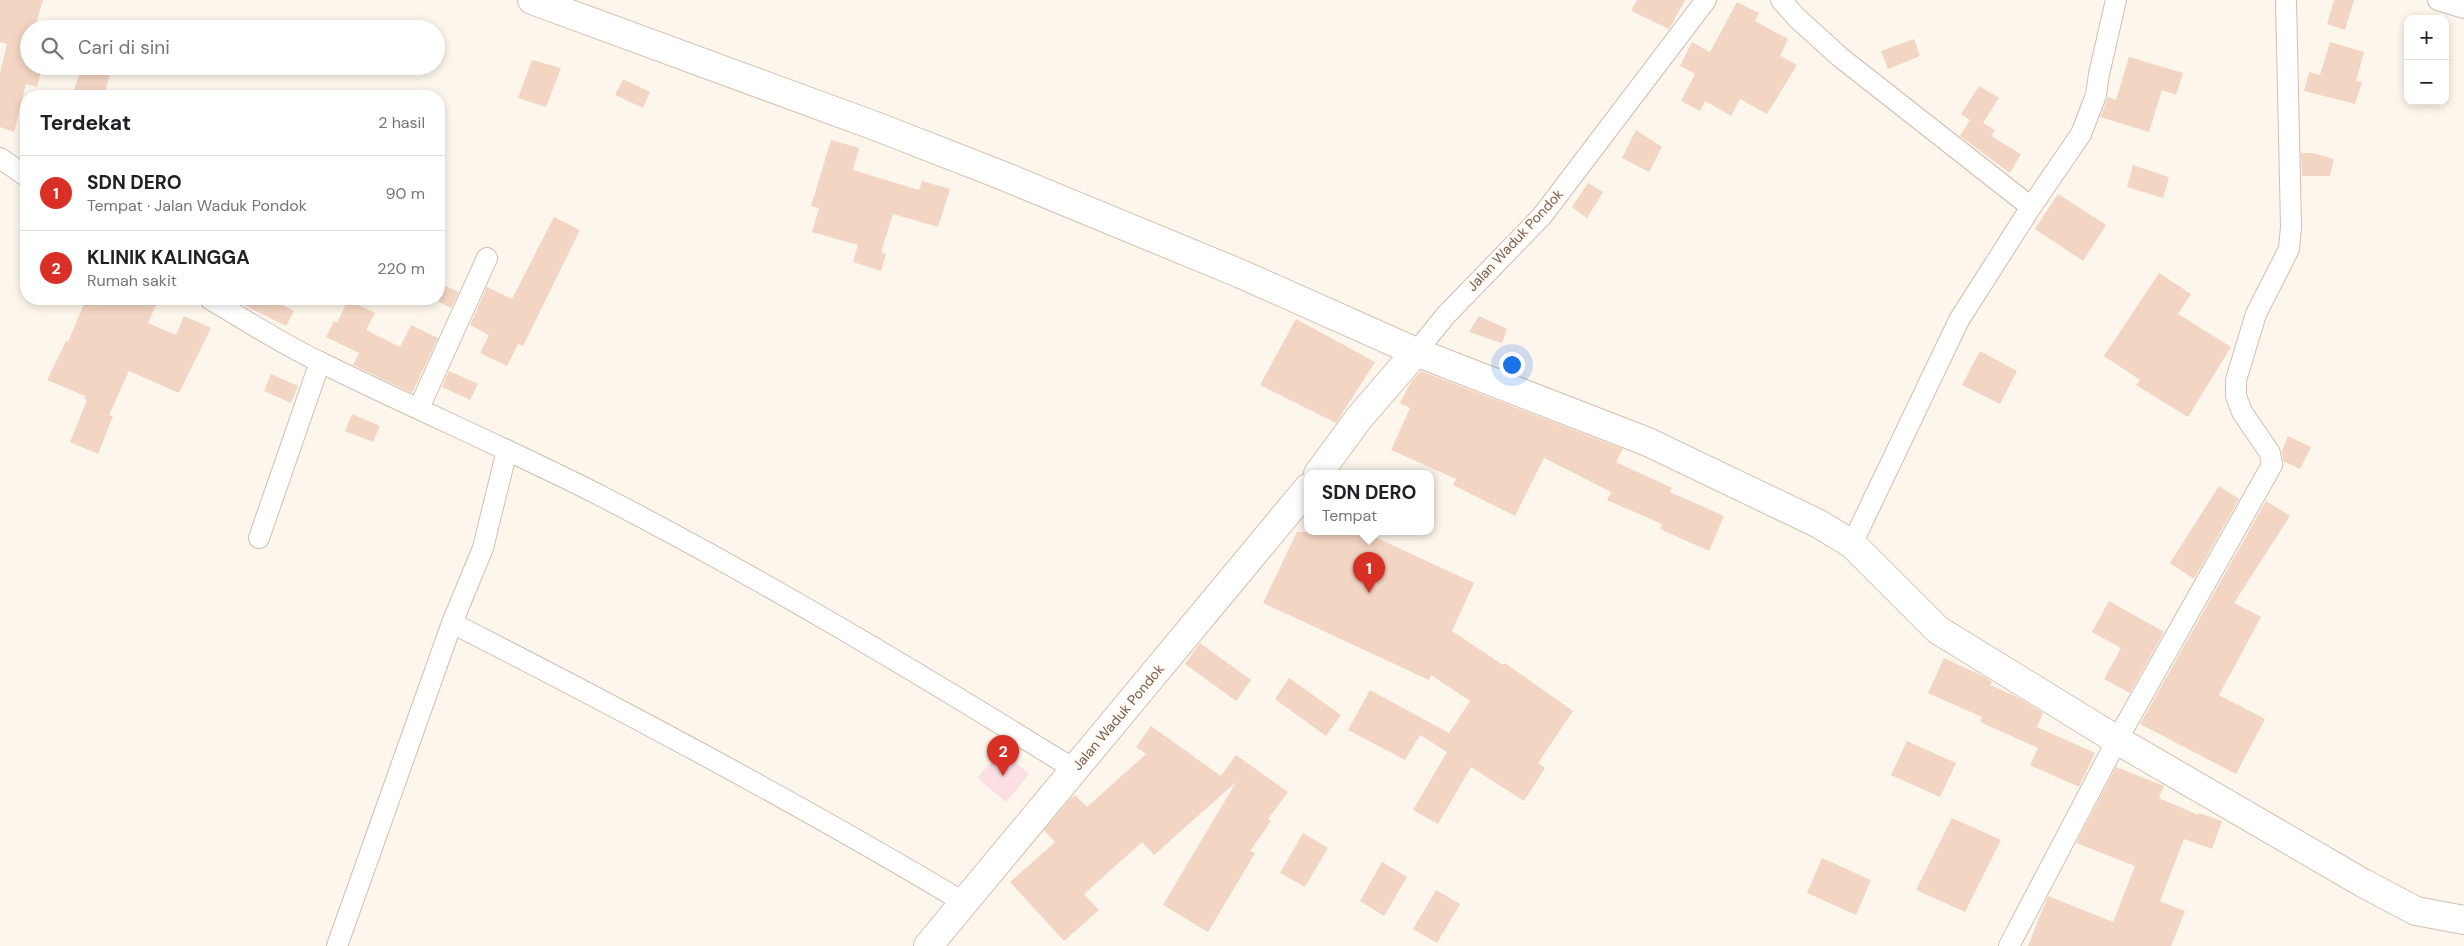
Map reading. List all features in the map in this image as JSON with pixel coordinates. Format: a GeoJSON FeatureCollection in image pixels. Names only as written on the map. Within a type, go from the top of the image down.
{"type":"FeatureCollection","features":[{"type":"Feature","properties":{"kind":"street"},"geometry":{"type":"LineString","coordinates":[[532,0],[878,127],[1001,175],[1241,274],[1416,352],[1648,442],[1819,524],[1852,544],[1938,630],[2117,740],[2363,883],[2416,911],[2464,920]]}},
{"type":"Feature","properties":{"kind":"street","name":"Jalan Waduk Pondok"},"geometry":{"type":"LineString","coordinates":[[1321,470],[1359,418],[1446,314],[1542,216],[1706,0]]}},
{"type":"Feature","properties":{"kind":"street"},"geometry":{"type":"LineString","coordinates":[[1781,0],[1797,18],[1840,57],[2031,207]]}},
{"type":"Feature","properties":{"kind":"street"},"geometry":{"type":"LineString","coordinates":[[1852,544],[1960,320],[2031,207],[2081,134],[2096,95],[2116,0]]}},
{"type":"Feature","properties":{"kind":"street"},"geometry":{"type":"LineString","coordinates":[[2009,946],[2117,740],[2196,598],[2265,481],[2272,465],[2270,453],[2242,412],[2236,396],[2236,380],[2256,314],[2289,249],[2291,227],[2286,0]]}},
{"type":"Feature","properties":{"kind":"street"},"geometry":{"type":"LineString","coordinates":[[2438,0],[2464,8]]}},
{"type":"Feature","properties":{"kind":"street"},"geometry":{"type":"LineString","coordinates":[[0,158],[20,172]]}},
{"type":"Feature","properties":{"kind":"street"},"geometry":{"type":"LineString","coordinates":[[419,408],[487,258]]}},
{"type":"Feature","properties":{"kind":"street"},"geometry":{"type":"LineString","coordinates":[[220,305],[320,362],[603,497],[723,562],[942,688],[1074,769]]}},
{"type":"Feature","properties":{"kind":"street"},"geometry":{"type":"LineString","coordinates":[[259,538],[320,362]]}},
{"type":"Feature","properties":{"kind":"street"},"geometry":{"type":"LineString","coordinates":[[337,946],[452,623],[483,548],[507,450]]}},
{"type":"Feature","properties":{"kind":"street","name":"Jalan Waduk Pondok"},"geometry":{"type":"LineString","coordinates":[[928,946],[1304,493]]}},
{"type":"Feature","properties":{"kind":"street"},"geometry":{"type":"LineString","coordinates":[[452,623],[567,682],[853,836],[965,902]]}},
{"type":"Feature","properties":{"kind":"shaded area"},"geometry":{"type":"Polygon","coordinates":[[[1002,750],[1029,774],[1006,802],[977,778],[1002,750]]]}},
{"type":"Feature","properties":{"kind":"building"},"geometry":{"type":"Polygon","coordinates":[[[0,0],[43,0],[37,20],[20,20],[20,75],[40,75],[37,87],[26,84],[24,90],[20,90],[20,108],[14,132],[0,127],[0,73],[7,44],[0,42],[0,0]]]}},
{"type":"Feature","properties":{"kind":"building"},"geometry":{"type":"Polygon","coordinates":[[[1637,0],[1685,0],[1669,29],[1631,11],[1637,0]]]}},
{"type":"Feature","properties":{"kind":"building"},"geometry":{"type":"Polygon","coordinates":[[[2334,0],[2354,0],[2345,30],[2327,24],[2334,0]]]}},
{"type":"Feature","properties":{"kind":"building"},"geometry":{"type":"Polygon","coordinates":[[[1737,2],[1759,13],[1755,21],[1788,39],[1780,56],[1797,65],[1767,114],[1740,99],[1731,116],[1705,101],[1700,111],[1681,101],[1695,74],[1680,66],[1692,42],[1710,52],[1737,2]]]}},
{"type":"Feature","properties":{"kind":"building"},"geometry":{"type":"Polygon","coordinates":[[[1914,39],[1920,56],[1888,69],[1881,51],[1914,39]]]}},
{"type":"Feature","properties":{"kind":"building"},"geometry":{"type":"Polygon","coordinates":[[[2330,42],[2364,52],[2356,81],[2362,82],[2355,104],[2304,91],[2309,72],[2320,75],[2330,42]]]}},
{"type":"Feature","properties":{"kind":"building"},"geometry":{"type":"Polygon","coordinates":[[[2129,57],[2183,73],[2176,95],[2162,90],[2149,132],[2100,117],[2108,97],[2116,100],[2129,57]]]}},
{"type":"Feature","properties":{"kind":"building"},"geometry":{"type":"Polygon","coordinates":[[[532,60],[561,68],[546,107],[518,98],[532,60]]]}},
{"type":"Feature","properties":{"kind":"building"},"geometry":{"type":"Polygon","coordinates":[[[79,75],[110,75],[106,90],[74,90],[79,75]]]}},
{"type":"Feature","properties":{"kind":"building"},"geometry":{"type":"Polygon","coordinates":[[[623,79],[650,92],[643,108],[615,95],[623,79]]]}},
{"type":"Feature","properties":{"kind":"building"},"geometry":{"type":"Polygon","coordinates":[[[1979,86],[1999,98],[1983,123],[1995,130],[1991,136],[2021,154],[2010,173],[1960,136],[1970,120],[1961,114],[1979,86]]]}},
{"type":"Feature","properties":{"kind":"building"},"geometry":{"type":"Polygon","coordinates":[[[1636,130],[1662,147],[1649,172],[1622,158],[1636,130]]]}},
{"type":"Feature","properties":{"kind":"building"},"geometry":{"type":"Polygon","coordinates":[[[831,140],[859,148],[853,170],[919,190],[922,181],[950,189],[938,227],[893,214],[881,252],[886,254],[881,271],[853,262],[858,245],[812,232],[819,208],[811,206],[831,140]]]}},
{"type":"Feature","properties":{"kind":"building"},"geometry":{"type":"Polygon","coordinates":[[[2301,153],[2312,153],[2334,159],[2330,176],[2302,176],[2301,153]]]}},
{"type":"Feature","properties":{"kind":"building"},"geometry":{"type":"Polygon","coordinates":[[[2133,165],[2169,177],[2163,198],[2127,187],[2133,165]]]}},
{"type":"Feature","properties":{"kind":"building"},"geometry":{"type":"Polygon","coordinates":[[[1588,183],[1603,192],[1587,218],[1572,207],[1588,183]]]}},
{"type":"Feature","properties":{"kind":"building"},"geometry":{"type":"Polygon","coordinates":[[[2058,194],[2106,225],[2083,261],[2035,229],[2058,194]]]}},
{"type":"Feature","properties":{"kind":"building"},"geometry":{"type":"Polygon","coordinates":[[[554,217],[580,230],[523,346],[518,344],[507,366],[480,353],[489,335],[470,325],[487,287],[512,299],[554,217]]]}},
{"type":"Feature","properties":{"kind":"building"},"geometry":{"type":"Polygon","coordinates":[[[2159,273],[2191,294],[2178,314],[2231,347],[2188,417],[2136,385],[2140,380],[2104,356],[2159,273]]]}},
{"type":"Feature","properties":{"kind":"building"},"geometry":{"type":"Polygon","coordinates":[[[445,286],[459,292],[451,308],[445,305],[445,286]]]}},
{"type":"Feature","properties":{"kind":"building"},"geometry":{"type":"Polygon","coordinates":[[[83,305],[156,305],[148,323],[176,335],[184,316],[211,328],[179,393],[129,371],[109,415],[113,416],[98,454],[70,442],[87,400],[84,399],[85,396],[47,380],[66,341],[68,342],[83,305]]]}},
{"type":"Feature","properties":{"kind":"building"},"geometry":{"type":"Polygon","coordinates":[[[244,305],[282,305],[294,311],[286,326],[244,305]]]}},
{"type":"Feature","properties":{"kind":"building"},"geometry":{"type":"Polygon","coordinates":[[[346,305],[358,305],[375,313],[366,330],[400,347],[411,325],[438,338],[412,393],[353,365],[359,353],[326,337],[334,321],[337,323],[346,305]]]}},
{"type":"Feature","properties":{"kind":"building"},"geometry":{"type":"Polygon","coordinates":[[[1479,316],[1507,329],[1502,343],[1469,332],[1479,316]]]}},
{"type":"Feature","properties":{"kind":"building"},"geometry":{"type":"Polygon","coordinates":[[[1296,319],[1375,362],[1336,423],[1260,385],[1296,319]]]}},
{"type":"Feature","properties":{"kind":"building"},"geometry":{"type":"Polygon","coordinates":[[[1980,351],[2017,371],[2000,404],[1962,385],[1980,351]]]}},
{"type":"Feature","properties":{"kind":"building"},"geometry":{"type":"Polygon","coordinates":[[[449,371],[478,384],[470,400],[442,387],[449,371]]]}},
{"type":"Feature","properties":{"kind":"building"},"geometry":{"type":"Polygon","coordinates":[[[1421,371],[1623,449],[1616,462],[1672,488],[1670,492],[1724,516],[1709,551],[1660,529],[1662,524],[1607,500],[1611,492],[1544,458],[1515,516],[1453,485],[1456,479],[1391,450],[1410,408],[1400,403],[1411,382],[1421,371]]]}},
{"type":"Feature","properties":{"kind":"building"},"geometry":{"type":"Polygon","coordinates":[[[271,374],[298,386],[291,403],[264,391],[271,374]]]}},
{"type":"Feature","properties":{"kind":"building"},"geometry":{"type":"Polygon","coordinates":[[[352,414],[380,426],[373,442],[345,431],[352,414]]]}},
{"type":"Feature","properties":{"kind":"building"},"geometry":{"type":"Polygon","coordinates":[[[2288,436],[2311,447],[2300,469],[2283,461],[2282,451],[2288,436]]]}},
{"type":"Feature","properties":{"kind":"building"},"geometry":{"type":"Polygon","coordinates":[[[2219,486],[2239,499],[2194,579],[2170,563],[2219,486]]]}},
{"type":"Feature","properties":{"kind":"building"},"geometry":{"type":"Polygon","coordinates":[[[2266,501],[2290,516],[2234,603],[2261,617],[2219,695],[2265,719],[2236,774],[2140,724],[2266,501]]]}},
{"type":"Feature","properties":{"kind":"building"},"geometry":{"type":"Polygon","coordinates":[[[1297,532],[1304,532],[1304,535],[1370,535],[1474,583],[1452,631],[1503,665],[1505,663],[1573,711],[1538,763],[1545,768],[1524,801],[1471,767],[1438,824],[1413,810],[1447,752],[1420,735],[1405,760],[1348,730],[1370,690],[1449,733],[1470,701],[1431,675],[1429,680],[1263,603],[1297,532]]]}},
{"type":"Feature","properties":{"kind":"building"},"geometry":{"type":"Polygon","coordinates":[[[2109,601],[2164,632],[2130,693],[2104,679],[2121,648],[2092,632],[2109,601]]]}},
{"type":"Feature","properties":{"kind":"building"},"geometry":{"type":"Polygon","coordinates":[[[1200,643],[1251,680],[1236,701],[1185,664],[1200,643]]]}},
{"type":"Feature","properties":{"kind":"building"},"geometry":{"type":"Polygon","coordinates":[[[1944,658],[1985,677],[1992,682],[1990,685],[2017,697],[2043,713],[2037,727],[2095,753],[2079,787],[2030,765],[2038,748],[1980,722],[1982,717],[1928,693],[1944,658]]]}},
{"type":"Feature","properties":{"kind":"building"},"geometry":{"type":"Polygon","coordinates":[[[1289,678],[1341,715],[1326,736],[1275,699],[1289,678]]]}},
{"type":"Feature","properties":{"kind":"building"},"geometry":{"type":"Polygon","coordinates":[[[1151,726],[1221,776],[1236,755],[1288,792],[1268,819],[1271,821],[1250,851],[1255,853],[1208,932],[1163,905],[1236,782],[1154,855],[1142,842],[1084,894],[1099,910],[1064,941],[1010,882],[1055,842],[1044,830],[1070,799],[1075,795],[1087,807],[1146,754],[1136,747],[1151,726]]]}},
{"type":"Feature","properties":{"kind":"building"},"geometry":{"type":"Polygon","coordinates":[[[1907,741],[1956,763],[1940,797],[1891,775],[1907,741]]]}},
{"type":"Feature","properties":{"kind":"building"},"geometry":{"type":"Polygon","coordinates":[[[2116,767],[2164,786],[2159,798],[2198,815],[2199,813],[2222,821],[2212,849],[2184,839],[2160,901],[2185,911],[2171,946],[2028,946],[2048,896],[2113,922],[2135,866],[2076,843],[2116,767]]]}},
{"type":"Feature","properties":{"kind":"building"},"geometry":{"type":"Polygon","coordinates":[[[1952,818],[2001,840],[1965,912],[1916,890],[1952,818]]]}},
{"type":"Feature","properties":{"kind":"building"},"geometry":{"type":"Polygon","coordinates":[[[1303,833],[1328,848],[1305,887],[1280,873],[1303,833]]]}},
{"type":"Feature","properties":{"kind":"building"},"geometry":{"type":"Polygon","coordinates":[[[1822,858],[1871,880],[1856,915],[1807,893],[1822,858]]]}},
{"type":"Feature","properties":{"kind":"building"},"geometry":{"type":"Polygon","coordinates":[[[1382,862],[1407,877],[1384,916],[1360,901],[1382,862]]]}},
{"type":"Feature","properties":{"kind":"building"},"geometry":{"type":"Polygon","coordinates":[[[1436,890],[1460,904],[1437,943],[1413,929],[1436,890]]]}},
{"type":"Feature","properties":{"kind":"place","name":"SDN DERO"},"geometry":{"type":"Point","coordinates":[1369,593]}},
{"type":"Feature","properties":{"kind":"place","name":"KLINIK KALINGGA"},"geometry":{"type":"Point","coordinates":[1003,776]}}]}
